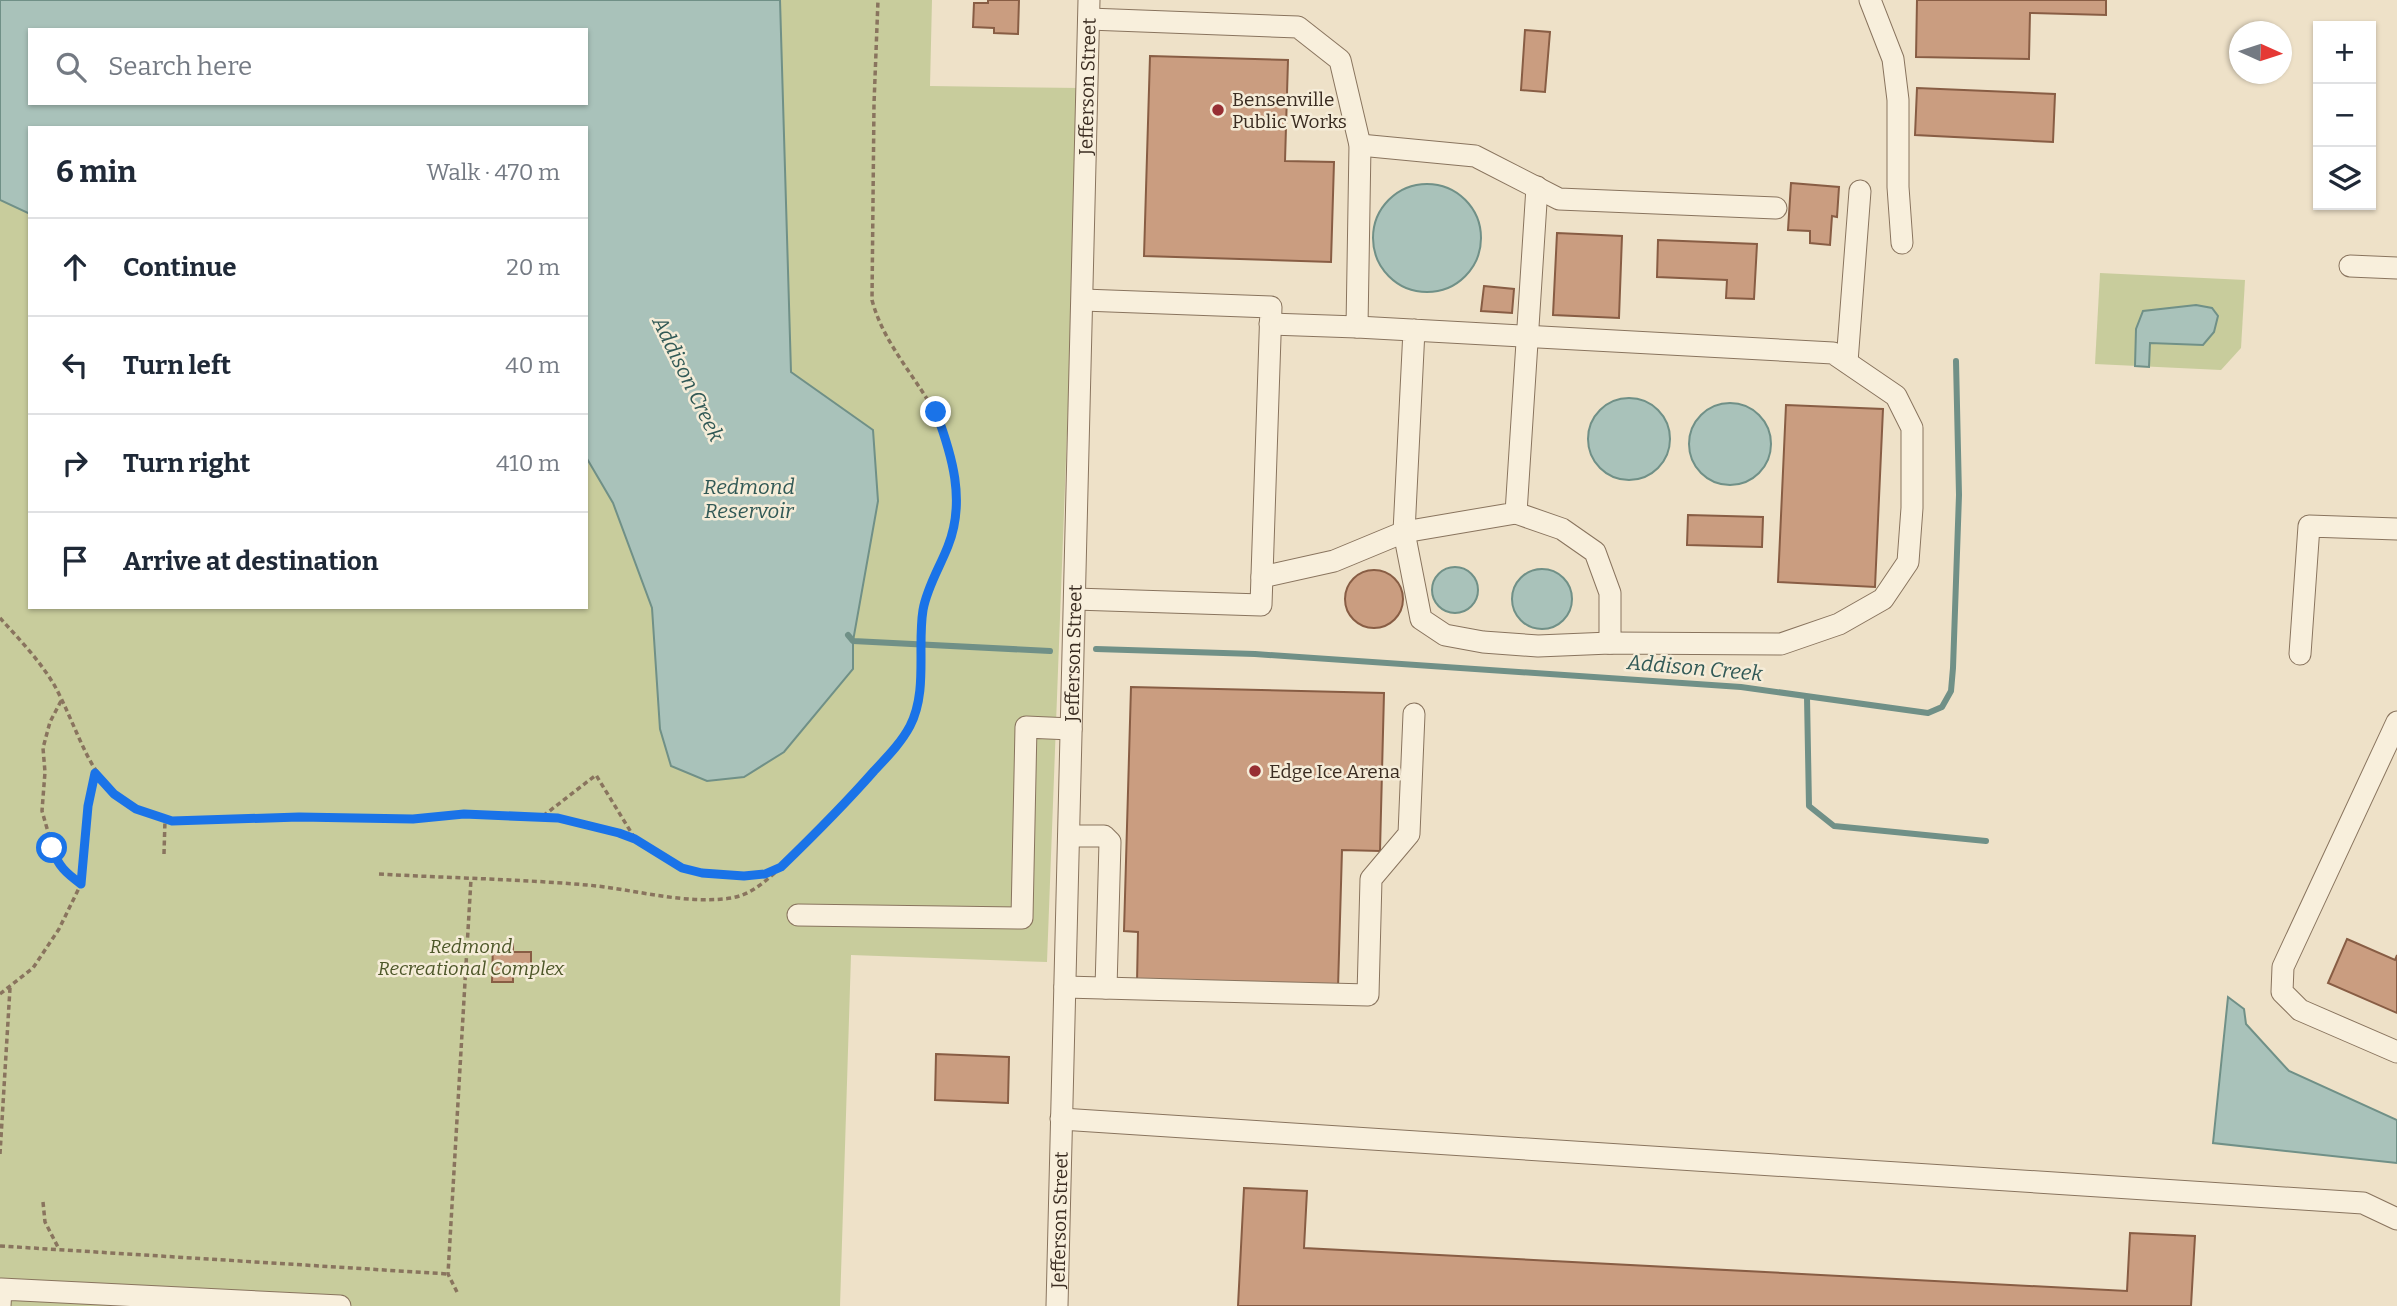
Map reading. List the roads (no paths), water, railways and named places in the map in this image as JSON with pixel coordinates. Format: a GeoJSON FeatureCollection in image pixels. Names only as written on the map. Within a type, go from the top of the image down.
{"type":"FeatureCollection","features":[{"type":"Feature","properties":{"kind":"street"},"geometry":{"type":"LineString","coordinates":[[1870,0],[1894,59],[1898,100],[1898,187],[1902,243]]}},
{"type":"Feature","properties":{"kind":"street"},"geometry":{"type":"LineString","coordinates":[[1089,10],[1298,27],[1340,60],[1360,145],[1357,327]]}},
{"type":"Feature","properties":{"kind":"street","name":"Jefferson Street"},"geometry":{"type":"LineString","coordinates":[[1057,1306],[1089,10]]}},
{"type":"Feature","properties":{"kind":"street"},"geometry":{"type":"LineString","coordinates":[[1360,145],[1475,156],[1559,199],[1776,208]]}},
{"type":"Feature","properties":{"kind":"street"},"geometry":{"type":"LineString","coordinates":[[1516,513],[1537,187]]}},
{"type":"Feature","properties":{"kind":"street"},"geometry":{"type":"LineString","coordinates":[[1847,362],[1849,224],[1860,191]]}},
{"type":"Feature","properties":{"kind":"street"},"geometry":{"type":"LineString","coordinates":[[2350,266],[2397,268]]}},
{"type":"Feature","properties":{"kind":"street"},"geometry":{"type":"LineString","coordinates":[[1075,599],[1261,605],[1271,307],[1083,300]]}},
{"type":"Feature","properties":{"kind":"street"},"geometry":{"type":"LineString","coordinates":[[1270,324],[1357,327],[1529,335],[1833,353],[1896,396],[1912,428],[1912,508],[1908,562],[1883,599],[1839,624],[1781,644],[1610,643],[1538,646],[1483,642],[1445,635],[1420,619],[1404,532],[1414,330]]}},
{"type":"Feature","properties":{"kind":"street"},"geometry":{"type":"LineString","coordinates":[[1262,577],[1334,561],[1404,532],[1516,513],[1562,529],[1595,552],[1610,593],[1610,643]]}},
{"type":"Feature","properties":{"kind":"street"},"geometry":{"type":"LineString","coordinates":[[2300,654],[2309,526],[2397,529]]}},
{"type":"Feature","properties":{"kind":"street"},"geometry":{"type":"LineString","coordinates":[[1065,988],[1368,995],[1371,879],[1409,834],[1413,714]]}},
{"type":"Feature","properties":{"kind":"street"},"geometry":{"type":"LineString","coordinates":[[2397,722],[2283,967],[2282,992],[2300,1010],[2397,1052]]}},
{"type":"Feature","properties":{"kind":"street"},"geometry":{"type":"LineString","coordinates":[[798,915],[1022,918],[1026,727],[1071,729]]}},
{"type":"Feature","properties":{"kind":"street"},"geometry":{"type":"LineString","coordinates":[[1069,836],[1104,836],[1111,842],[1106,988]]}},
{"type":"Feature","properties":{"kind":"street"},"geometry":{"type":"LineString","coordinates":[[1062,1119],[2364,1203],[2397,1219]]}},
{"type":"Feature","properties":{"kind":"street"},"geometry":{"type":"LineString","coordinates":[[0,1306],[1,1289],[340,1306]]}},
{"type":"Feature","properties":{"kind":"water","name":"Redmond Reservoir"},"geometry":{"type":"Polygon","coordinates":[[[0,0],[780,0],[791,372],[873,430],[878,501],[853,641],[853,669],[784,752],[744,777],[707,781],[671,766],[660,729],[652,608],[613,503],[588,460],[588,126],[28,126],[28,213],[0,200],[0,0]]]}},
{"type":"Feature","properties":{"kind":"water"},"geometry":{"type":"Polygon","coordinates":[[[1427,184],[1448,188],[1465,200],[1477,217],[1481,238],[1477,259],[1465,276],[1448,288],[1427,292],[1406,288],[1389,276],[1377,259],[1373,238],[1377,217],[1389,200],[1406,188],[1427,184]]]}},
{"type":"Feature","properties":{"kind":"water"},"geometry":{"type":"Polygon","coordinates":[[[2196,305],[2212,308],[2218,316],[2214,332],[2203,345],[2150,343],[2149,367],[2135,366],[2136,329],[2143,311],[2196,305]]]}},
{"type":"Feature","properties":{"kind":"water"},"geometry":{"type":"Polygon","coordinates":[[[1629,398],[1645,401],[1658,410],[1667,423],[1670,439],[1667,455],[1658,468],[1645,477],[1629,480],[1613,477],[1600,468],[1591,455],[1588,439],[1591,423],[1600,410],[1613,401],[1629,398]]]}},
{"type":"Feature","properties":{"kind":"water"},"geometry":{"type":"Polygon","coordinates":[[[1730,403],[1746,406],[1759,415],[1768,428],[1771,444],[1768,460],[1759,473],[1746,482],[1730,485],[1714,482],[1701,473],[1692,460],[1689,444],[1692,428],[1701,415],[1714,406],[1730,403]]]}},
{"type":"Feature","properties":{"kind":"water"},"geometry":{"type":"Polygon","coordinates":[[[1455,567],[1472,573],[1478,590],[1472,607],[1455,613],[1438,607],[1432,590],[1438,573],[1455,567]]]}},
{"type":"Feature","properties":{"kind":"water"},"geometry":{"type":"Polygon","coordinates":[[[1542,569],[1559,574],[1567,582],[1572,599],[1567,616],[1559,624],[1542,629],[1525,624],[1517,616],[1512,599],[1517,582],[1525,574],[1542,569]]]}},
{"type":"Feature","properties":{"kind":"water"},"geometry":{"type":"Polygon","coordinates":[[[2228,997],[2244,1009],[2246,1024],[2289,1071],[2397,1120],[2397,1163],[2213,1143],[2228,997]]]}},
{"type":"Feature","properties":{"kind":"waterway","name":"Addison Creek"},"geometry":{"type":"LineString","coordinates":[[1096,649],[1255,654],[1741,687],[1928,713],[1942,707],[1951,691],[1953,668],[1959,495],[1956,361]]}},
{"type":"Feature","properties":{"kind":"waterway","name":"Addison Creek"},"geometry":{"type":"LineString","coordinates":[[848,635],[853,641],[1050,651]]}},
{"type":"Feature","properties":{"kind":"waterway"},"geometry":{"type":"LineString","coordinates":[[1807,697],[1809,806],[1834,826],[1986,841]]}},
{"type":"Feature","properties":{"kind":"place","name":"Bensenville Public Works"},"geometry":{"type":"Point","coordinates":[1218,110]}},
{"type":"Feature","properties":{"kind":"place","name":"Edge Ice Arena"},"geometry":{"type":"Point","coordinates":[1255,771]}},
{"type":"Feature","properties":{"kind":"park label","name":"Redmond Recreational Complex"},"geometry":{"type":"Point","coordinates":[471,957]}}]}
